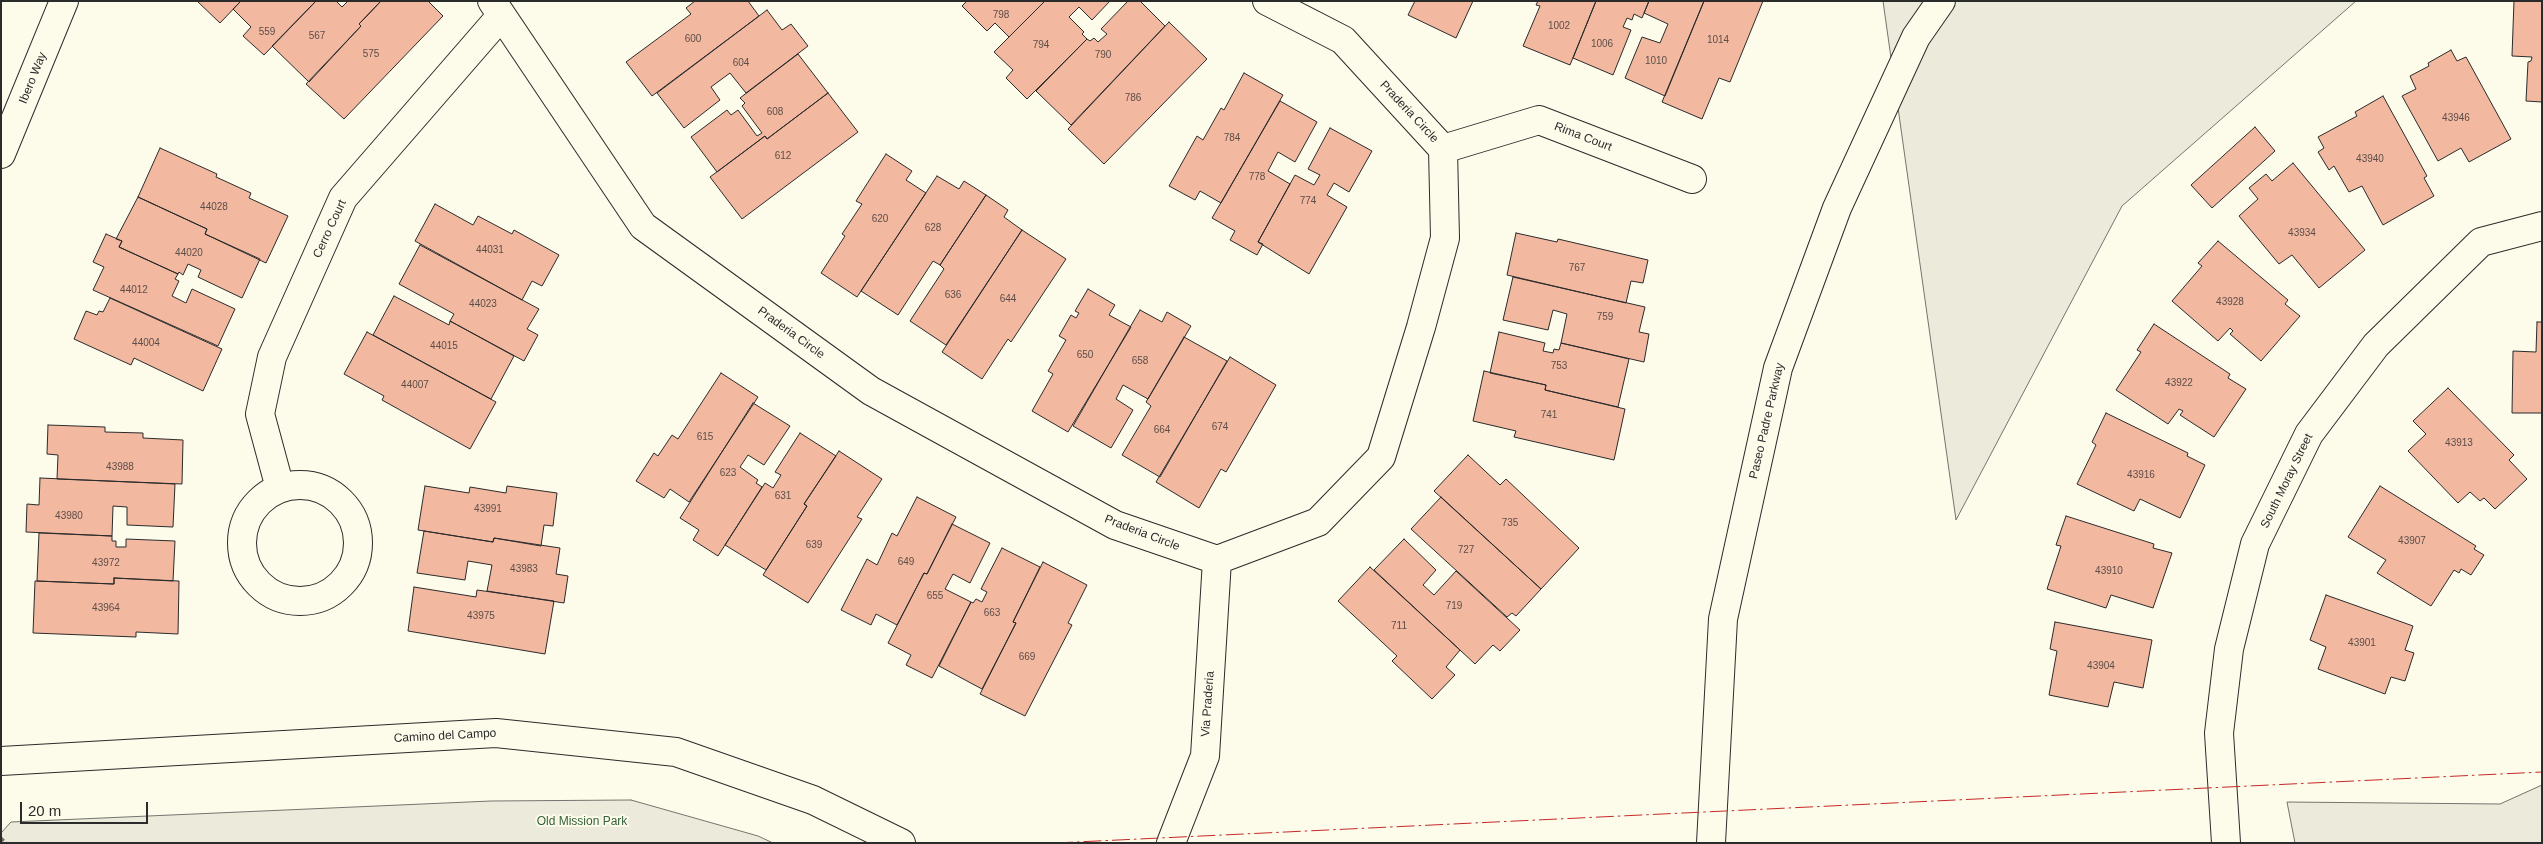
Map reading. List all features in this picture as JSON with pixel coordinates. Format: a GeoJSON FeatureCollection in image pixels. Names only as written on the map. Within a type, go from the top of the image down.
{"type":"FeatureCollection","features":[{"type":"Feature","properties":{"kind":"street","name":"Ibero Way"},"geometry":{"type":"LineString","coordinates":[[1,154],[64,1]]}},
{"type":"Feature","properties":{"kind":"street","name":"Praderia Circle"},"geometry":{"type":"LineString","coordinates":[[497,9],[644,226],[871,391],[1115,525],[1217,560],[1318,522],[1381,457],[1421,327],[1445,238],[1443,149],[1343,40],[1267,1]]}},
{"type":"Feature","properties":{"kind":"street","name":"Paseo Padre Parkway"},"geometry":{"type":"LineString","coordinates":[[1711,843],[1723,619],[1778,368],[1837,208],[1916,37],[1941,1]]}},
{"type":"Feature","properties":{"kind":"street","name":"Cerro Court"},"geometry":{"type":"LineString","coordinates":[[280,488],[260,414],[272,357],[343,198],[497,9]]}},
{"type":"Feature","properties":{"kind":"street","name":"Rima Court"},"geometry":{"type":"LineString","coordinates":[[1443,149],[1539,120],[1692,179]]}},
{"type":"Feature","properties":{"kind":"street","name":"South Moray Street"},"geometry":{"type":"LineString","coordinates":[[2226,843],[2219,733],[2229,649],[2255,544],[2309,434],[2376,346],[2482,242],[2542,226]]}},
{"type":"Feature","properties":{"kind":"street"},"geometry":{"type":"LineString","coordinates":[[300,484],[319,488],[336,498],[350,512],[357,530],[358,550],[352,569],[341,584],[325,596],[306,601],[286,600],[268,592],[254,580],[244,564],[241,545],[243,527],[251,510],[263,497],[280,488],[300,484]]}},
{"type":"Feature","properties":{"kind":"street","name":"Via Praderia"},"geometry":{"type":"LineString","coordinates":[[1171,843],[1204,756],[1217,560]]}},
{"type":"Feature","properties":{"kind":"street","name":"Camino del Campo"},"geometry":{"type":"LineString","coordinates":[[1,761],[496,733],[676,752],[813,800],[901,843]]}},
{"type":"Feature","properties":{"kind":"path"},"geometry":{"type":"LineString","coordinates":[[1,838],[6,843]]}},
{"type":"Feature","properties":{"kind":"green space"},"geometry":{"type":"Polygon","coordinates":[[[1883,1],[2356,1],[2122,206],[1956,520],[1883,1]]]}},
{"type":"Feature","properties":{"kind":"green space"},"geometry":{"type":"Polygon","coordinates":[[[2542,785],[2542,843],[2295,843],[2287,802],[2500,804],[2542,785]]]}},
{"type":"Feature","properties":{"kind":"green space","name":"Old Mission Park"},"geometry":{"type":"Polygon","coordinates":[[[631,800],[758,836],[773,843],[1,843],[1,833],[11,822],[491,801],[631,800]]]}},
{"type":"Feature","properties":{"kind":"building"},"geometry":{"type":"Polygon","coordinates":[[[197,1],[241,1],[220,23],[197,1]]]}},
{"type":"Feature","properties":{"kind":"building"},"geometry":{"type":"Polygon","coordinates":[[[241,1],[316,1],[264,55],[243,36],[251,27],[233,9],[241,1]]]}},
{"type":"Feature","properties":{"kind":"building"},"geometry":{"type":"Polygon","coordinates":[[[316,1],[336,1],[342,7],[348,1],[381,1],[359,24],[361,26],[309,82],[272,46],[316,1]]]}},
{"type":"Feature","properties":{"kind":"building"},"geometry":{"type":"Polygon","coordinates":[[[381,1],[428,1],[443,16],[344,119],[306,84],[361,26],[359,24],[381,1]]]}},
{"type":"Feature","properties":{"kind":"building"},"geometry":{"type":"Polygon","coordinates":[[[695,1],[748,1],[759,16],[652,96],[626,62],[691,14],[686,8],[695,1]]]}},
{"type":"Feature","properties":{"kind":"building"},"geometry":{"type":"Polygon","coordinates":[[[967,1],[1045,1],[1009,37],[995,23],[987,31],[962,6],[967,1]]]}},
{"type":"Feature","properties":{"kind":"building"},"geometry":{"type":"Polygon","coordinates":[[[1045,1],[1110,1],[1092,20],[1079,7],[1069,17],[1084,32],[1082,34],[1087,39],[1027,99],[1006,78],[1013,70],[994,52],[1045,1]]]}},
{"type":"Feature","properties":{"kind":"building"},"geometry":{"type":"Polygon","coordinates":[[[1128,1],[1140,1],[1165,26],[1071,125],[1036,91],[1087,39],[1090,41],[1094,38],[1098,42],[1107,34],[1101,29],[1128,1]]]}},
{"type":"Feature","properties":{"kind":"building"},"geometry":{"type":"Polygon","coordinates":[[[1415,1],[1473,1],[1456,38],[1408,15],[1415,1]]]}},
{"type":"Feature","properties":{"kind":"building"},"geometry":{"type":"Polygon","coordinates":[[[1538,1],[1596,1],[1570,65],[1523,46],[1540,6],[1536,5],[1538,1]]]}},
{"type":"Feature","properties":{"kind":"building"},"geometry":{"type":"Polygon","coordinates":[[[1596,1],[1649,1],[1642,18],[1634,14],[1632,20],[1627,18],[1623,27],[1631,30],[1613,75],[1573,58],[1596,1]]]}},
{"type":"Feature","properties":{"kind":"building"},"geometry":{"type":"Polygon","coordinates":[[[1649,1],[1704,1],[1665,96],[1625,78],[1642,37],[1660,43],[1668,24],[1644,13],[1649,1]]]}},
{"type":"Feature","properties":{"kind":"building"},"geometry":{"type":"Polygon","coordinates":[[[1704,1],[1763,1],[1730,82],[1719,78],[1702,119],[1662,102],[1704,1]]]}},
{"type":"Feature","properties":{"kind":"building"},"geometry":{"type":"Polygon","coordinates":[[[2514,1],[2542,1],[2542,102],[2526,101],[2528,62],[2531,61],[2532,57],[2512,56],[2514,1]]]}},
{"type":"Feature","properties":{"kind":"building"},"geometry":{"type":"Polygon","coordinates":[[[767,10],[782,30],[791,24],[808,46],[746,93],[730,73],[711,87],[720,100],[684,128],[657,93],[767,10]]]}},
{"type":"Feature","properties":{"kind":"building"},"geometry":{"type":"Polygon","coordinates":[[[1169,22],[1207,59],[1104,164],[1068,129],[1169,22]]]}},
{"type":"Feature","properties":{"kind":"building"},"geometry":{"type":"Polygon","coordinates":[[[2451,50],[2457,61],[2466,57],[2511,139],[2469,162],[2461,148],[2438,161],[2402,96],[2416,89],[2410,76],[2429,66],[2428,63],[2451,50]]]}},
{"type":"Feature","properties":{"kind":"building"},"geometry":{"type":"Polygon","coordinates":[[[798,54],[828,93],[767,139],[765,136],[717,172],[691,137],[727,110],[731,115],[738,110],[757,136],[762,133],[742,106],[745,103],[740,98],[798,54]]]}},
{"type":"Feature","properties":{"kind":"building"},"geometry":{"type":"Polygon","coordinates":[[[1244,73],[1283,95],[1221,203],[1200,191],[1195,200],[1169,186],[1197,136],[1203,140],[1221,108],[1224,110],[1244,73]]]}},
{"type":"Feature","properties":{"kind":"building"},"geometry":{"type":"Polygon","coordinates":[[[828,93],[858,132],[742,219],[710,177],[765,136],[767,139],[828,93]]]}},
{"type":"Feature","properties":{"kind":"building"},"geometry":{"type":"Polygon","coordinates":[[[2383,96],[2427,176],[2424,178],[2434,196],[2383,225],[2362,186],[2349,192],[2334,166],[2329,170],[2318,152],[2324,148],[2318,137],[2357,116],[2355,112],[2383,96]]]}},
{"type":"Feature","properties":{"kind":"building"},"geometry":{"type":"Polygon","coordinates":[[[1280,101],[1317,122],[1295,162],[1278,152],[1268,171],[1290,184],[1258,242],[1263,244],[1257,255],[1230,240],[1235,231],[1212,218],[1280,101]]]}},
{"type":"Feature","properties":{"kind":"building"},"geometry":{"type":"Polygon","coordinates":[[[2255,127],[2275,151],[2212,208],[2191,185],[2255,127]]]}},
{"type":"Feature","properties":{"kind":"building"},"geometry":{"type":"Polygon","coordinates":[[[1330,128],[1372,151],[1349,192],[1334,183],[1327,195],[1347,207],[1309,274],[1258,242],[1295,175],[1314,185],[1320,175],[1308,169],[1330,128]]]}},
{"type":"Feature","properties":{"kind":"building"},"geometry":{"type":"Polygon","coordinates":[[[160,148],[217,174],[216,177],[251,193],[249,198],[288,216],[266,263],[205,234],[207,229],[138,197],[160,148]]]}},
{"type":"Feature","properties":{"kind":"building"},"geometry":{"type":"Polygon","coordinates":[[[886,154],[912,171],[906,180],[926,193],[857,297],[821,273],[845,236],[842,234],[862,204],[856,201],[886,154]]]}},
{"type":"Feature","properties":{"kind":"building"},"geometry":{"type":"Polygon","coordinates":[[[2293,163],[2365,250],[2319,288],[2292,255],[2279,264],[2239,216],[2258,199],[2249,188],[2266,174],[2272,181],[2293,163]]]}},
{"type":"Feature","properties":{"kind":"building"},"geometry":{"type":"Polygon","coordinates":[[[937,176],[959,189],[964,181],[986,195],[940,265],[933,261],[898,315],[861,291],[937,176]]]}},
{"type":"Feature","properties":{"kind":"building"},"geometry":{"type":"Polygon","coordinates":[[[986,195],[1008,210],[1004,217],[1022,230],[946,345],[910,321],[944,269],[940,265],[986,195]]]}},
{"type":"Feature","properties":{"kind":"building"},"geometry":{"type":"Polygon","coordinates":[[[138,197],[207,229],[205,234],[260,259],[242,298],[198,277],[201,270],[188,264],[183,275],[179,272],[178,274],[119,247],[122,241],[116,239],[138,197]]]}},
{"type":"Feature","properties":{"kind":"building"},"geometry":{"type":"Polygon","coordinates":[[[435,204],[473,225],[478,216],[512,234],[514,230],[559,255],[542,286],[532,281],[522,300],[415,241],[435,204]]]}},
{"type":"Feature","properties":{"kind":"building"},"geometry":{"type":"Polygon","coordinates":[[[1022,230],[1066,259],[1011,342],[1008,339],[982,379],[942,352],[1022,230]]]}},
{"type":"Feature","properties":{"kind":"building"},"geometry":{"type":"Polygon","coordinates":[[[1516,233],[1557,242],[1558,239],[1648,260],[1643,283],[1631,281],[1626,303],[1507,275],[1516,233]]]}},
{"type":"Feature","properties":{"kind":"building"},"geometry":{"type":"Polygon","coordinates":[[[106,234],[122,241],[119,247],[178,274],[175,279],[179,281],[172,296],[186,303],[192,289],[235,309],[218,346],[93,290],[104,267],[93,262],[106,234]]]}},
{"type":"Feature","properties":{"kind":"building"},"geometry":{"type":"Polygon","coordinates":[[[2218,241],[2288,300],[2285,304],[2300,316],[2261,361],[2230,334],[2233,331],[2230,328],[2218,341],[2172,301],[2202,266],[2198,263],[2218,241]]]}},
{"type":"Feature","properties":{"kind":"building"},"geometry":{"type":"Polygon","coordinates":[[[420,245],[539,309],[527,329],[538,335],[524,361],[450,321],[454,314],[399,284],[420,245]]]}},
{"type":"Feature","properties":{"kind":"building"},"geometry":{"type":"Polygon","coordinates":[[[1513,277],[1645,307],[1639,332],[1649,334],[1644,362],[1561,343],[1567,314],[1553,310],[1548,330],[1503,320],[1513,277]]]}},
{"type":"Feature","properties":{"kind":"building"},"geometry":{"type":"Polygon","coordinates":[[[1088,289],[1115,305],[1109,315],[1131,327],[1068,432],[1032,411],[1053,374],[1048,371],[1066,340],[1059,336],[1071,315],[1076,318],[1079,313],[1075,311],[1088,289]]]}},
{"type":"Feature","properties":{"kind":"building"},"geometry":{"type":"Polygon","coordinates":[[[394,296],[449,325],[450,321],[514,356],[491,399],[373,335],[394,296]]]}},
{"type":"Feature","properties":{"kind":"building"},"geometry":{"type":"Polygon","coordinates":[[[110,298],[222,349],[203,391],[134,358],[131,365],[74,339],[86,311],[97,315],[99,311],[103,312],[110,298]]]}},
{"type":"Feature","properties":{"kind":"building"},"geometry":{"type":"Polygon","coordinates":[[[1140,310],[1162,322],[1167,312],[1191,326],[1148,399],[1123,385],[1116,399],[1133,410],[1111,448],[1073,426],[1140,310]]]}},
{"type":"Feature","properties":{"kind":"building"},"geometry":{"type":"Polygon","coordinates":[[[2537,322],[2542,322],[2542,413],[2512,413],[2513,351],[2536,352],[2537,322]]]}},
{"type":"Feature","properties":{"kind":"building"},"geometry":{"type":"Polygon","coordinates":[[[2154,324],[2230,374],[2228,378],[2246,389],[2214,437],[2180,415],[2183,411],[2179,409],[2168,424],[2116,390],[2141,352],[2137,350],[2154,324]]]}},
{"type":"Feature","properties":{"kind":"building"},"geometry":{"type":"Polygon","coordinates":[[[367,332],[496,402],[470,449],[382,400],[384,396],[344,374],[367,332]]]}},
{"type":"Feature","properties":{"kind":"building"},"geometry":{"type":"Polygon","coordinates":[[[1499,332],[1545,343],[1543,351],[1553,353],[1554,349],[1559,350],[1561,343],[1629,359],[1618,407],[1545,390],[1546,385],[1490,373],[1499,332]]]}},
{"type":"Feature","properties":{"kind":"building"},"geometry":{"type":"Polygon","coordinates":[[[1184,337],[1227,361],[1160,477],[1122,455],[1151,406],[1146,402],[1184,337]]]}},
{"type":"Feature","properties":{"kind":"building"},"geometry":{"type":"Polygon","coordinates":[[[1230,357],[1276,385],[1226,472],[1221,469],[1199,508],[1156,482],[1230,357]]]}},
{"type":"Feature","properties":{"kind":"building"},"geometry":{"type":"Polygon","coordinates":[[[1484,371],[1546,385],[1545,390],[1625,409],[1614,460],[1514,437],[1516,431],[1473,421],[1484,371]]]}},
{"type":"Feature","properties":{"kind":"building"},"geometry":{"type":"Polygon","coordinates":[[[721,373],[758,397],[689,502],[670,489],[664,498],[636,481],[654,453],[658,456],[672,435],[678,439],[721,373]]]}},
{"type":"Feature","properties":{"kind":"building"},"geometry":{"type":"Polygon","coordinates":[[[2448,388],[2514,455],[2509,460],[2527,479],[2495,509],[2484,498],[2480,501],[2470,492],[2458,503],[2408,451],[2426,434],[2413,421],[2448,388]]]}},
{"type":"Feature","properties":{"kind":"building"},"geometry":{"type":"Polygon","coordinates":[[[753,403],[790,426],[764,465],[748,455],[740,467],[758,480],[756,483],[762,487],[718,556],[693,540],[699,530],[680,518],[753,403]]]}},
{"type":"Feature","properties":{"kind":"building"},"geometry":{"type":"Polygon","coordinates":[[[2106,413],[2188,453],[2187,456],[2205,465],[2180,518],[2140,499],[2134,511],[2077,484],[2096,445],[2092,442],[2106,413]]]}},
{"type":"Feature","properties":{"kind":"building"},"geometry":{"type":"Polygon","coordinates":[[[48,425],[105,427],[105,432],[143,433],[143,438],[183,440],[182,484],[57,479],[58,455],[47,454],[48,425]]]}},
{"type":"Feature","properties":{"kind":"building"},"geometry":{"type":"Polygon","coordinates":[[[800,433],[836,456],[804,504],[807,506],[766,570],[725,545],[765,483],[773,488],[781,475],[775,472],[800,433]]]}},
{"type":"Feature","properties":{"kind":"building"},"geometry":{"type":"Polygon","coordinates":[[[839,451],[882,479],[857,517],[862,519],[808,603],[763,575],[807,506],[804,504],[839,451]]]}},
{"type":"Feature","properties":{"kind":"building"},"geometry":{"type":"Polygon","coordinates":[[[1468,455],[1500,485],[1506,479],[1579,548],[1541,589],[1434,491],[1468,455]]]}},
{"type":"Feature","properties":{"kind":"building"},"geometry":{"type":"Polygon","coordinates":[[[40,478],[175,484],[173,527],[127,525],[127,507],[113,506],[112,536],[26,532],[27,504],[39,505],[40,478]]]}},
{"type":"Feature","properties":{"kind":"building"},"geometry":{"type":"Polygon","coordinates":[[[425,486],[469,493],[470,487],[506,493],[507,486],[557,493],[553,526],[544,525],[541,546],[494,538],[493,542],[418,530],[425,486]]]}},
{"type":"Feature","properties":{"kind":"building"},"geometry":{"type":"Polygon","coordinates":[[[2380,486],[2476,546],[2474,549],[2484,555],[2471,575],[2461,569],[2459,573],[2454,570],[2431,606],[2377,573],[2386,560],[2348,537],[2380,486]]]}},
{"type":"Feature","properties":{"kind":"building"},"geometry":{"type":"Polygon","coordinates":[[[917,497],[956,517],[927,574],[924,573],[897,625],[876,614],[871,625],[841,610],[867,559],[877,565],[892,533],[897,536],[917,497]]]}},
{"type":"Feature","properties":{"kind":"building"},"geometry":{"type":"Polygon","coordinates":[[[1441,497],[1541,589],[1516,616],[1512,613],[1507,617],[1411,529],[1441,497]]]}},
{"type":"Feature","properties":{"kind":"building"},"geometry":{"type":"Polygon","coordinates":[[[2066,516],[2154,544],[2153,548],[2172,553],[2153,608],[2111,595],[2106,608],[2047,589],[2061,546],[2056,545],[2066,516]]]}},
{"type":"Feature","properties":{"kind":"building"},"geometry":{"type":"Polygon","coordinates":[[[952,524],[990,543],[970,583],[953,574],[945,589],[971,602],[932,678],[906,665],[911,655],[888,643],[924,573],[927,574],[952,524]]]}},
{"type":"Feature","properties":{"kind":"building"},"geometry":{"type":"Polygon","coordinates":[[[424,531],[493,542],[494,538],[560,548],[556,574],[568,576],[564,603],[487,591],[492,565],[468,561],[465,580],[417,573],[424,531]]]}},
{"type":"Feature","properties":{"kind":"building"},"geometry":{"type":"Polygon","coordinates":[[[39,533],[112,536],[112,541],[116,541],[116,547],[126,547],[126,539],[175,541],[173,581],[114,578],[114,584],[37,581],[39,533]]]}},
{"type":"Feature","properties":{"kind":"building"},"geometry":{"type":"Polygon","coordinates":[[[1404,539],[1436,570],[1423,585],[1434,595],[1456,571],[1520,630],[1500,651],[1493,645],[1475,664],[1374,570],[1404,539]]]}},
{"type":"Feature","properties":{"kind":"building"},"geometry":{"type":"Polygon","coordinates":[[[1002,548],[1040,567],[1013,622],[1016,623],[982,689],[939,666],[971,602],[973,603],[976,599],[982,602],[987,592],[981,589],[1002,548]]]}},
{"type":"Feature","properties":{"kind":"building"},"geometry":{"type":"Polygon","coordinates":[[[1043,562],[1087,585],[1068,623],[1072,625],[1025,716],[980,694],[1016,623],[1013,622],[1043,562]]]}},
{"type":"Feature","properties":{"kind":"building"},"geometry":{"type":"Polygon","coordinates":[[[1370,567],[1460,650],[1446,667],[1455,675],[1432,699],[1392,661],[1397,656],[1338,601],[1370,567]]]}},
{"type":"Feature","properties":{"kind":"building"},"geometry":{"type":"Polygon","coordinates":[[[114,578],[179,581],[178,634],[136,632],[136,637],[33,633],[35,581],[114,584],[114,578]]]}},
{"type":"Feature","properties":{"kind":"building"},"geometry":{"type":"Polygon","coordinates":[[[414,587],[476,597],[477,590],[554,601],[545,654],[408,631],[414,587]]]}},
{"type":"Feature","properties":{"kind":"building"},"geometry":{"type":"Polygon","coordinates":[[[2326,595],[2413,626],[2405,650],[2414,653],[2405,681],[2391,677],[2385,694],[2318,669],[2326,647],[2310,640],[2326,595]]]}},
{"type":"Feature","properties":{"kind":"building"},"geometry":{"type":"Polygon","coordinates":[[[2055,622],[2152,640],[2143,688],[2114,682],[2108,707],[2049,695],[2057,651],[2050,649],[2055,622]]]}},
{"type":"Feature","properties":{"kind":"power"},"geometry":{"type":"LineString","coordinates":[[1055,843],[2542,772]]}}]}
